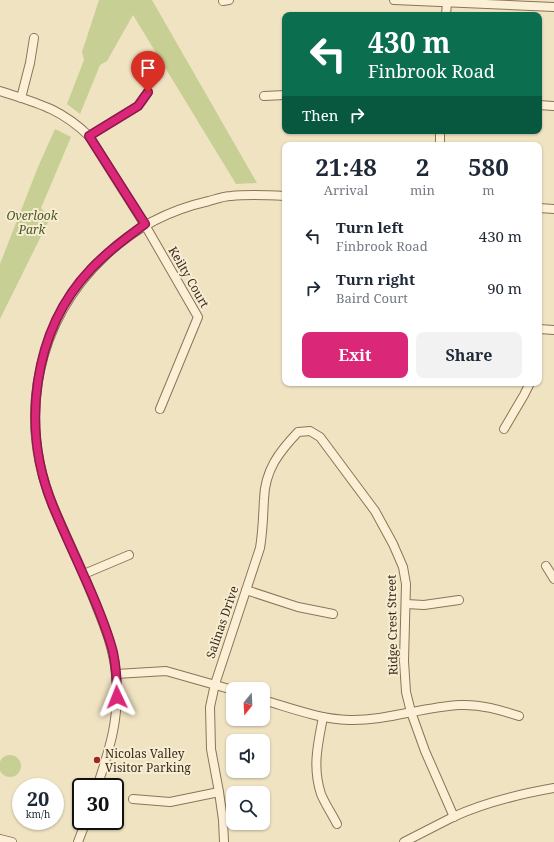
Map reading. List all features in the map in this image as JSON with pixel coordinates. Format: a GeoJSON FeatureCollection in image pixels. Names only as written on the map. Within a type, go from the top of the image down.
{"type":"FeatureCollection","features":[{"type":"Feature","properties":{"kind":"street"},"geometry":{"type":"LineString","coordinates":[[394,0],[554,7]]}},
{"type":"Feature","properties":{"kind":"street"},"geometry":{"type":"LineString","coordinates":[[446,12],[447,2]]}},
{"type":"Feature","properties":{"kind":"street"},"geometry":{"type":"LineString","coordinates":[[21,98],[30,63],[34,38]]}},
{"type":"Feature","properties":{"kind":"street"},"geometry":{"type":"LineString","coordinates":[[0,91],[40,103],[60,113],[89,136],[145,224]]}},
{"type":"Feature","properties":{"kind":"street"},"geometry":{"type":"LineString","coordinates":[[89,136],[138,106],[148,92]]}},
{"type":"Feature","properties":{"kind":"street"},"geometry":{"type":"LineString","coordinates":[[264,96],[282,95]]}},
{"type":"Feature","properties":{"kind":"street"},"geometry":{"type":"LineString","coordinates":[[542,105],[553,106]]}},
{"type":"Feature","properties":{"kind":"street"},"geometry":{"type":"LineString","coordinates":[[100,778],[111,745],[115,723],[117,700],[116,674],[106,628],[43,480],[34,425],[39,373],[48,341],[59,316],[71,295],[96,264],[117,244],[145,224],[170,212],[229,196],[282,196]]}},
{"type":"Feature","properties":{"kind":"street"},"geometry":{"type":"LineString","coordinates":[[542,208],[554,209]]}},
{"type":"Feature","properties":{"kind":"street","name":"Keilty Court"},"geometry":{"type":"LineString","coordinates":[[145,224],[198,317],[160,409]]}},
{"type":"Feature","properties":{"kind":"street"},"geometry":{"type":"LineString","coordinates":[[542,329],[554,330]]}},
{"type":"Feature","properties":{"kind":"street"},"geometry":{"type":"LineString","coordinates":[[504,429],[528,386]]}},
{"type":"Feature","properties":{"kind":"street","name":"Salinas Drive"},"geometry":{"type":"LineString","coordinates":[[224,842],[223,820],[211,749],[210,707],[214,684],[260,548],[263,533],[266,482],[272,466],[279,453],[298,432],[310,431]]}},
{"type":"Feature","properties":{"kind":"street","name":"Ridge Crest Street"},"geometry":{"type":"LineString","coordinates":[[310,431],[320,437],[375,511],[393,544],[402,567],[406,584],[404,661],[406,692],[411,712],[425,751],[454,817]]}},
{"type":"Feature","properties":{"kind":"street"},"geometry":{"type":"LineString","coordinates":[[84,574],[129,555]]}},
{"type":"Feature","properties":{"kind":"street"},"geometry":{"type":"LineString","coordinates":[[546,566],[554,579]]}},
{"type":"Feature","properties":{"kind":"street"},"geometry":{"type":"LineString","coordinates":[[246,590],[298,607],[333,614]]}},
{"type":"Feature","properties":{"kind":"street"},"geometry":{"type":"LineString","coordinates":[[406,604],[424,605],[459,600]]}},
{"type":"Feature","properties":{"kind":"street"},"geometry":{"type":"LineString","coordinates":[[116,674],[166,671],[226,688]]}},
{"type":"Feature","properties":{"kind":"street"},"geometry":{"type":"LineString","coordinates":[[270,702],[301,712],[348,720],[373,719],[440,707],[461,705],[493,708],[519,716]]}},
{"type":"Feature","properties":{"kind":"street"},"geometry":{"type":"LineString","coordinates":[[323,716],[316,755],[317,777],[322,795],[336,824]]}},
{"type":"Feature","properties":{"kind":"street"},"geometry":{"type":"LineString","coordinates":[[404,842],[454,817],[485,805],[519,794],[554,788]]}},
{"type":"Feature","properties":{"kind":"street"},"geometry":{"type":"LineString","coordinates":[[133,799],[170,802],[219,792]]}},
{"type":"Feature","properties":{"kind":"street"},"geometry":{"type":"LineString","coordinates":[[78,842],[83,830]]}},
{"type":"Feature","properties":{"kind":"street"},"geometry":{"type":"LineString","coordinates":[[0,839],[12,842]]}},
{"type":"Feature","properties":{"kind":"green space"},"geometry":{"type":"Polygon","coordinates":[[[99,0],[152,0],[257,183],[236,184],[133,15],[107,61],[100,65],[80,114],[67,104],[84,60],[82,52],[99,0]]]}},
{"type":"Feature","properties":{"kind":"green space","name":"Overlook Park"},"geometry":{"type":"Polygon","coordinates":[[[55,129],[71,137],[41,208],[50,218],[0,319],[0,264],[38,167],[55,129]]]}},
{"type":"Feature","properties":{"kind":"green space"},"geometry":{"type":"Polygon","coordinates":[[[10,755],[18,758],[21,766],[18,774],[10,777],[2,774],[-1,766],[2,758],[10,755]]]}},
{"type":"Feature","properties":{"kind":"place","name":"Nicolas Valley Visitor Parking"},"geometry":{"type":"Point","coordinates":[97,760]}},
{"type":"Feature","properties":{"kind":"route"},"geometry":{"type":"LineString","coordinates":[[117,697],[114,657],[106,628],[43,480],[34,425],[35,403],[39,373],[48,341],[59,316],[71,295],[90,270],[99,261],[117,244],[145,224],[89,136],[138,106],[148,92]]}}]}
